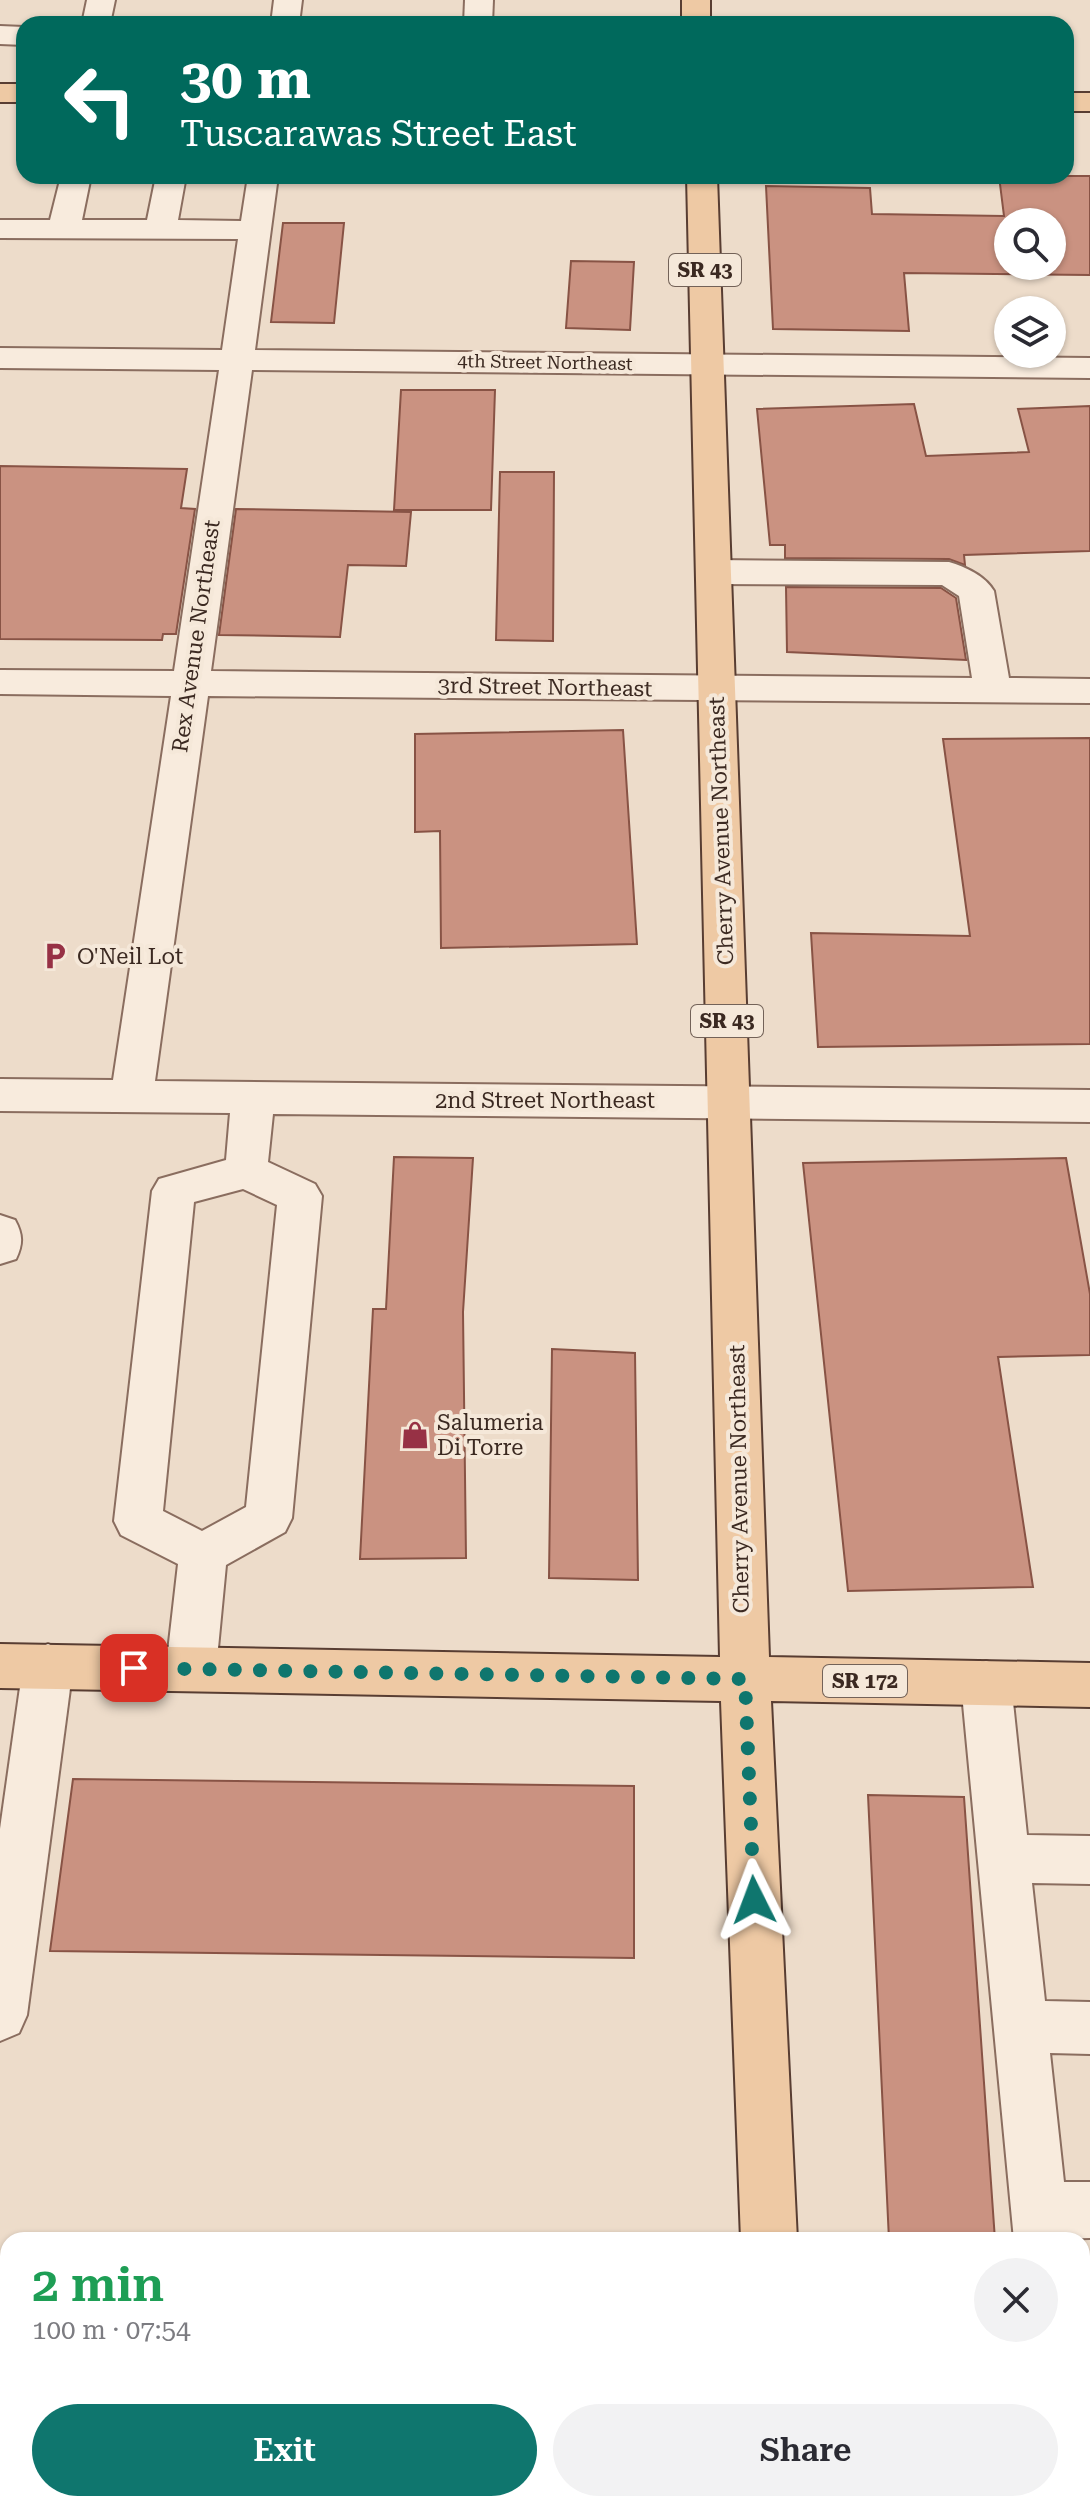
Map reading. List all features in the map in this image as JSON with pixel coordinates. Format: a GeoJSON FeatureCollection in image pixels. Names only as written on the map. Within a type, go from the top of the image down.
{"type":"FeatureCollection","features":[{"type":"Feature","properties":{"kind":"main road","name":"Cherry Avenue Northeast"},"geometry":{"type":"LineString","coordinates":[[702,184],[745,1679]]}},
{"type":"Feature","properties":{"kind":"main road","name":"SR 172"},"geometry":{"type":"LineString","coordinates":[[24,1666],[1090,1685]]}},
{"type":"Feature","properties":{"kind":"main road","name":"SR 43"},"geometry":{"type":"LineString","coordinates":[[745,1679],[769,2232]]}},
{"type":"Feature","properties":{"kind":"street"},"geometry":{"type":"LineString","coordinates":[[64,229],[74,184]]}},
{"type":"Feature","properties":{"kind":"street"},"geometry":{"type":"LineString","coordinates":[[161,229],[169,184]]}},
{"type":"Feature","properties":{"kind":"street","name":"Rex Avenue Northeast"},"geometry":{"type":"LineString","coordinates":[[132,1097],[234,359],[262,184]]}},
{"type":"Feature","properties":{"kind":"street"},"geometry":{"type":"LineString","coordinates":[[0,229],[254,230]]}},
{"type":"Feature","properties":{"kind":"street","name":"4th Street Northeast"},"geometry":{"type":"LineString","coordinates":[[0,358],[1090,368]]}},
{"type":"Feature","properties":{"kind":"street"},"geometry":{"type":"LineString","coordinates":[[714,572],[949,574],[976,591],[993,691]]}},
{"type":"Feature","properties":{"kind":"street","name":"3rd Street Northeast"},"geometry":{"type":"LineString","coordinates":[[0,682],[1090,691]]}},
{"type":"Feature","properties":{"kind":"street","name":"2nd Street Northeast"},"geometry":{"type":"LineString","coordinates":[[0,1095],[1090,1106]]}},
{"type":"Feature","properties":{"kind":"street"},"geometry":{"type":"LineString","coordinates":[[246,1171],[253,1098]]}},
{"type":"Feature","properties":{"kind":"street"},"geometry":{"type":"LineString","coordinates":[[246,1171],[300,1196],[268,1518],[203,1554],[138,1521],[174,1191],[246,1171]]}},
{"type":"Feature","properties":{"kind":"street"},"geometry":{"type":"LineString","coordinates":[[0,1232],[0,1247]]}},
{"type":"Feature","properties":{"kind":"street"},"geometry":{"type":"LineString","coordinates":[[191,1669],[203,1554]]}},
{"type":"Feature","properties":{"kind":"street"},"geometry":{"type":"LineString","coordinates":[[0,2015],[24,1666]]}},
{"type":"Feature","properties":{"kind":"street"},"geometry":{"type":"LineString","coordinates":[[986,1683],[1020,2027],[1057,2220]]}},
{"type":"Feature","properties":{"kind":"street"},"geometry":{"type":"LineString","coordinates":[[1004,1859],[1090,1860]]}},
{"type":"Feature","properties":{"kind":"street"},"geometry":{"type":"LineString","coordinates":[[1020,2027],[1090,2028]]}},
{"type":"Feature","properties":{"kind":"building"},"geometry":{"type":"Polygon","coordinates":[[[1074,176],[1090,176],[1090,275],[1066,275],[1066,208],[1003,208],[1000,184],[1074,184],[1074,176]]]}},
{"type":"Feature","properties":{"kind":"building"},"geometry":{"type":"Polygon","coordinates":[[[766,186],[870,188],[872,214],[994,216],[994,274],[904,273],[909,331],[773,329],[766,186]]]}},
{"type":"Feature","properties":{"kind":"building"},"geometry":{"type":"Polygon","coordinates":[[[283,223],[344,223],[334,323],[271,322],[283,223]]]}},
{"type":"Feature","properties":{"kind":"building"},"geometry":{"type":"Polygon","coordinates":[[[571,261],[634,262],[630,330],[566,328],[571,261]]]}},
{"type":"Feature","properties":{"kind":"building"},"geometry":{"type":"Polygon","coordinates":[[[401,390],[495,390],[491,510],[394,510],[401,390]]]}},
{"type":"Feature","properties":{"kind":"building"},"geometry":{"type":"Polygon","coordinates":[[[914,404],[926,456],[1029,452],[1018,409],[1090,406],[1090,551],[964,555],[965,565],[949,559],[785,558],[785,545],[770,545],[757,409],[914,404]]]}},
{"type":"Feature","properties":{"kind":"building"},"geometry":{"type":"Polygon","coordinates":[[[0,466],[187,469],[181,508],[195,509],[176,634],[163,634],[162,640],[0,639],[0,466]]]}},
{"type":"Feature","properties":{"kind":"building"},"geometry":{"type":"Polygon","coordinates":[[[500,472],[554,472],[553,641],[496,640],[500,472]]]}},
{"type":"Feature","properties":{"kind":"building"},"geometry":{"type":"Polygon","coordinates":[[[236,509],[411,512],[406,566],[348,565],[340,637],[219,635],[236,509]]]}},
{"type":"Feature","properties":{"kind":"building"},"geometry":{"type":"Polygon","coordinates":[[[786,587],[941,588],[956,598],[966,660],[787,652],[786,587]]]}},
{"type":"Feature","properties":{"kind":"building"},"geometry":{"type":"Polygon","coordinates":[[[623,730],[637,944],[441,948],[440,831],[415,832],[415,734],[623,730]]]}},
{"type":"Feature","properties":{"kind":"building"},"geometry":{"type":"Polygon","coordinates":[[[1090,738],[1090,1044],[818,1047],[811,933],[970,936],[943,739],[1090,738]]]}},
{"type":"Feature","properties":{"kind":"building","name":"Salumeria Di Torre"},"geometry":{"type":"Polygon","coordinates":[[[394,1157],[473,1158],[463,1312],[466,1558],[360,1559],[373,1309],[386,1309],[394,1157]]]}},
{"type":"Feature","properties":{"kind":"building"},"geometry":{"type":"Polygon","coordinates":[[[1066,1158],[1090,1294],[1090,1355],[998,1357],[1033,1587],[848,1591],[803,1163],[1066,1158]]]}},
{"type":"Feature","properties":{"kind":"building"},"geometry":{"type":"Polygon","coordinates":[[[552,1349],[635,1353],[638,1580],[549,1578],[552,1349]]]}},
{"type":"Feature","properties":{"kind":"building"},"geometry":{"type":"Polygon","coordinates":[[[73,1779],[634,1786],[634,1958],[50,1951],[73,1779]]]}},
{"type":"Feature","properties":{"kind":"building"},"geometry":{"type":"Polygon","coordinates":[[[868,1795],[964,1797],[994,2232],[889,2232],[868,1795]]]}},
{"type":"Feature","properties":{"kind":"place","name":"O'Neil Lot"},"geometry":{"type":"Point","coordinates":[55,956]}},
{"type":"Feature","properties":{"kind":"place","name":"Salumeria Di Torre"},"geometry":{"type":"Point","coordinates":[415,1435]}},
{"type":"Feature","properties":{"kind":"route"},"geometry":{"type":"LineString","coordinates":[[134,1668],[745,1679],[754,1900]]}}]}
